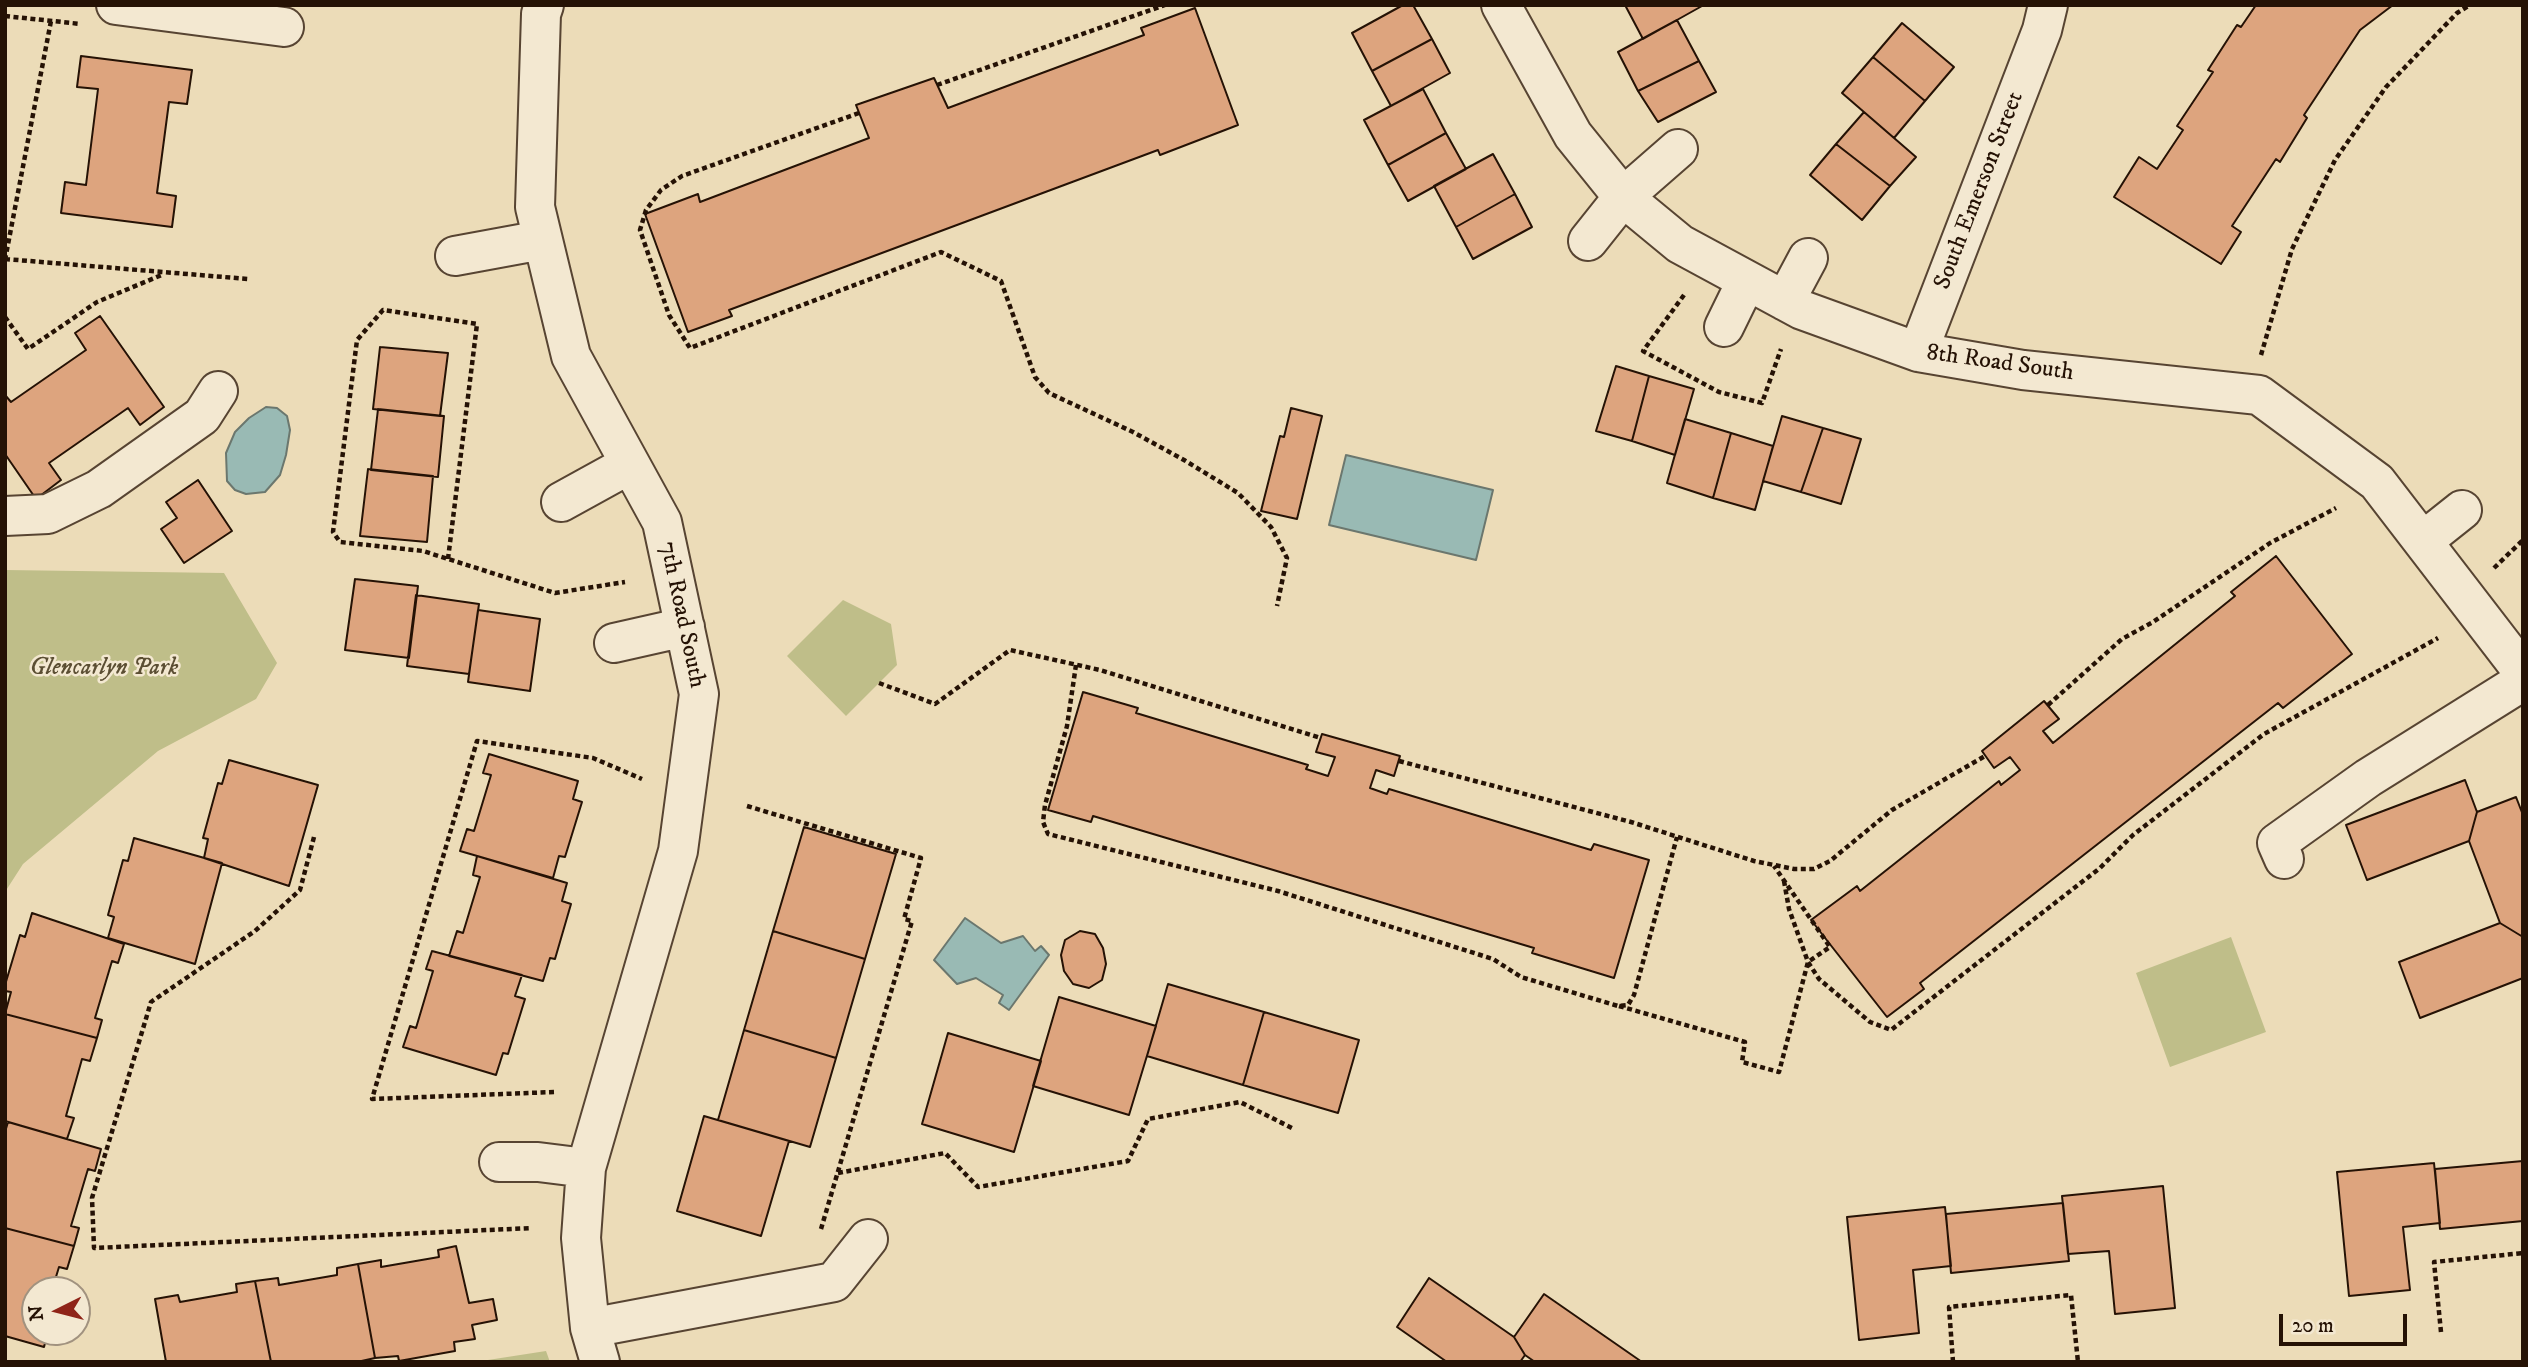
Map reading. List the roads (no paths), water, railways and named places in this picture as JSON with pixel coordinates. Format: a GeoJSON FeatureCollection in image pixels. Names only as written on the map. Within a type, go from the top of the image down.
{"type":"FeatureCollection","features":[{"type":"Feature","properties":{"kind":"street"},"geometry":{"type":"LineString","coordinates":[[116,5],[284,27]]}},
{"type":"Feature","properties":{"kind":"street","name":"7th Road South"},"geometry":{"type":"LineString","coordinates":[[544,5],[541,14],[535,207],[542,240],[571,356],[662,522],[699,694],[678,851],[586,1168],[580,1238],[595,1345]]}},
{"type":"Feature","properties":{"kind":"street","name":"8th Road South"},"geometry":{"type":"LineString","coordinates":[[1501,5],[1573,135],[1623,197],[1680,244],[1784,302],[1918,352],[2023,370],[2259,395],[2377,482],[2523,672]]}},
{"type":"Feature","properties":{"kind":"street","name":"South Emerson Street"},"geometry":{"type":"LineString","coordinates":[[1918,352],[2045,18]]}},
{"type":"Feature","properties":{"kind":"street"},"geometry":{"type":"LineString","coordinates":[[1588,241],[1623,197],[1678,149]]}},
{"type":"Feature","properties":{"kind":"street"},"geometry":{"type":"LineString","coordinates":[[455,256],[542,240]]}},
{"type":"Feature","properties":{"kind":"street"},"geometry":{"type":"LineString","coordinates":[[1784,302],[1808,258]]}},
{"type":"Feature","properties":{"kind":"street"},"geometry":{"type":"LineString","coordinates":[[1724,327],[1745,282]]}},
{"type":"Feature","properties":{"kind":"street"},"geometry":{"type":"LineString","coordinates":[[5,516],[48,514],[99,489],[202,416],[218,391]]}},
{"type":"Feature","properties":{"kind":"street"},"geometry":{"type":"LineString","coordinates":[[561,502],[630,464]]}},
{"type":"Feature","properties":{"kind":"street"},"geometry":{"type":"LineString","coordinates":[[2423,541],[2462,510]]}},
{"type":"Feature","properties":{"kind":"street"},"geometry":{"type":"LineString","coordinates":[[614,643],[685,627]]}},
{"type":"Feature","properties":{"kind":"street"},"geometry":{"type":"LineString","coordinates":[[2284,859],[2277,843],[2368,778],[2523,681]]}},
{"type":"Feature","properties":{"kind":"street"},"geometry":{"type":"LineString","coordinates":[[499,1162],[538,1162],[586,1168]]}},
{"type":"Feature","properties":{"kind":"street"},"geometry":{"type":"LineString","coordinates":[[595,1345],[834,1282],[867,1238]]}},
{"type":"Feature","properties":{"kind":"water"},"geometry":{"type":"Polygon","coordinates":[[[266,407],[277,408],[287,416],[290,430],[286,455],[280,475],[265,492],[246,494],[235,490],[227,481],[226,453],[235,432],[249,418],[266,407]]]}},
{"type":"Feature","properties":{"kind":"water"},"geometry":{"type":"Polygon","coordinates":[[[1346,455],[1493,490],[1476,560],[1329,525],[1346,455]]]}},
{"type":"Feature","properties":{"kind":"water"},"geometry":{"type":"Polygon","coordinates":[[[965,918],[1001,943],[1023,936],[1035,951],[1041,946],[1049,955],[1009,1010],[999,1003],[1003,995],[976,978],[957,984],[934,960],[965,918]]]}},
{"type":"Feature","properties":{"kind":"park label","name":"Glencarlyn Park"},"geometry":{"type":"Point","coordinates":[104,669]}}]}
